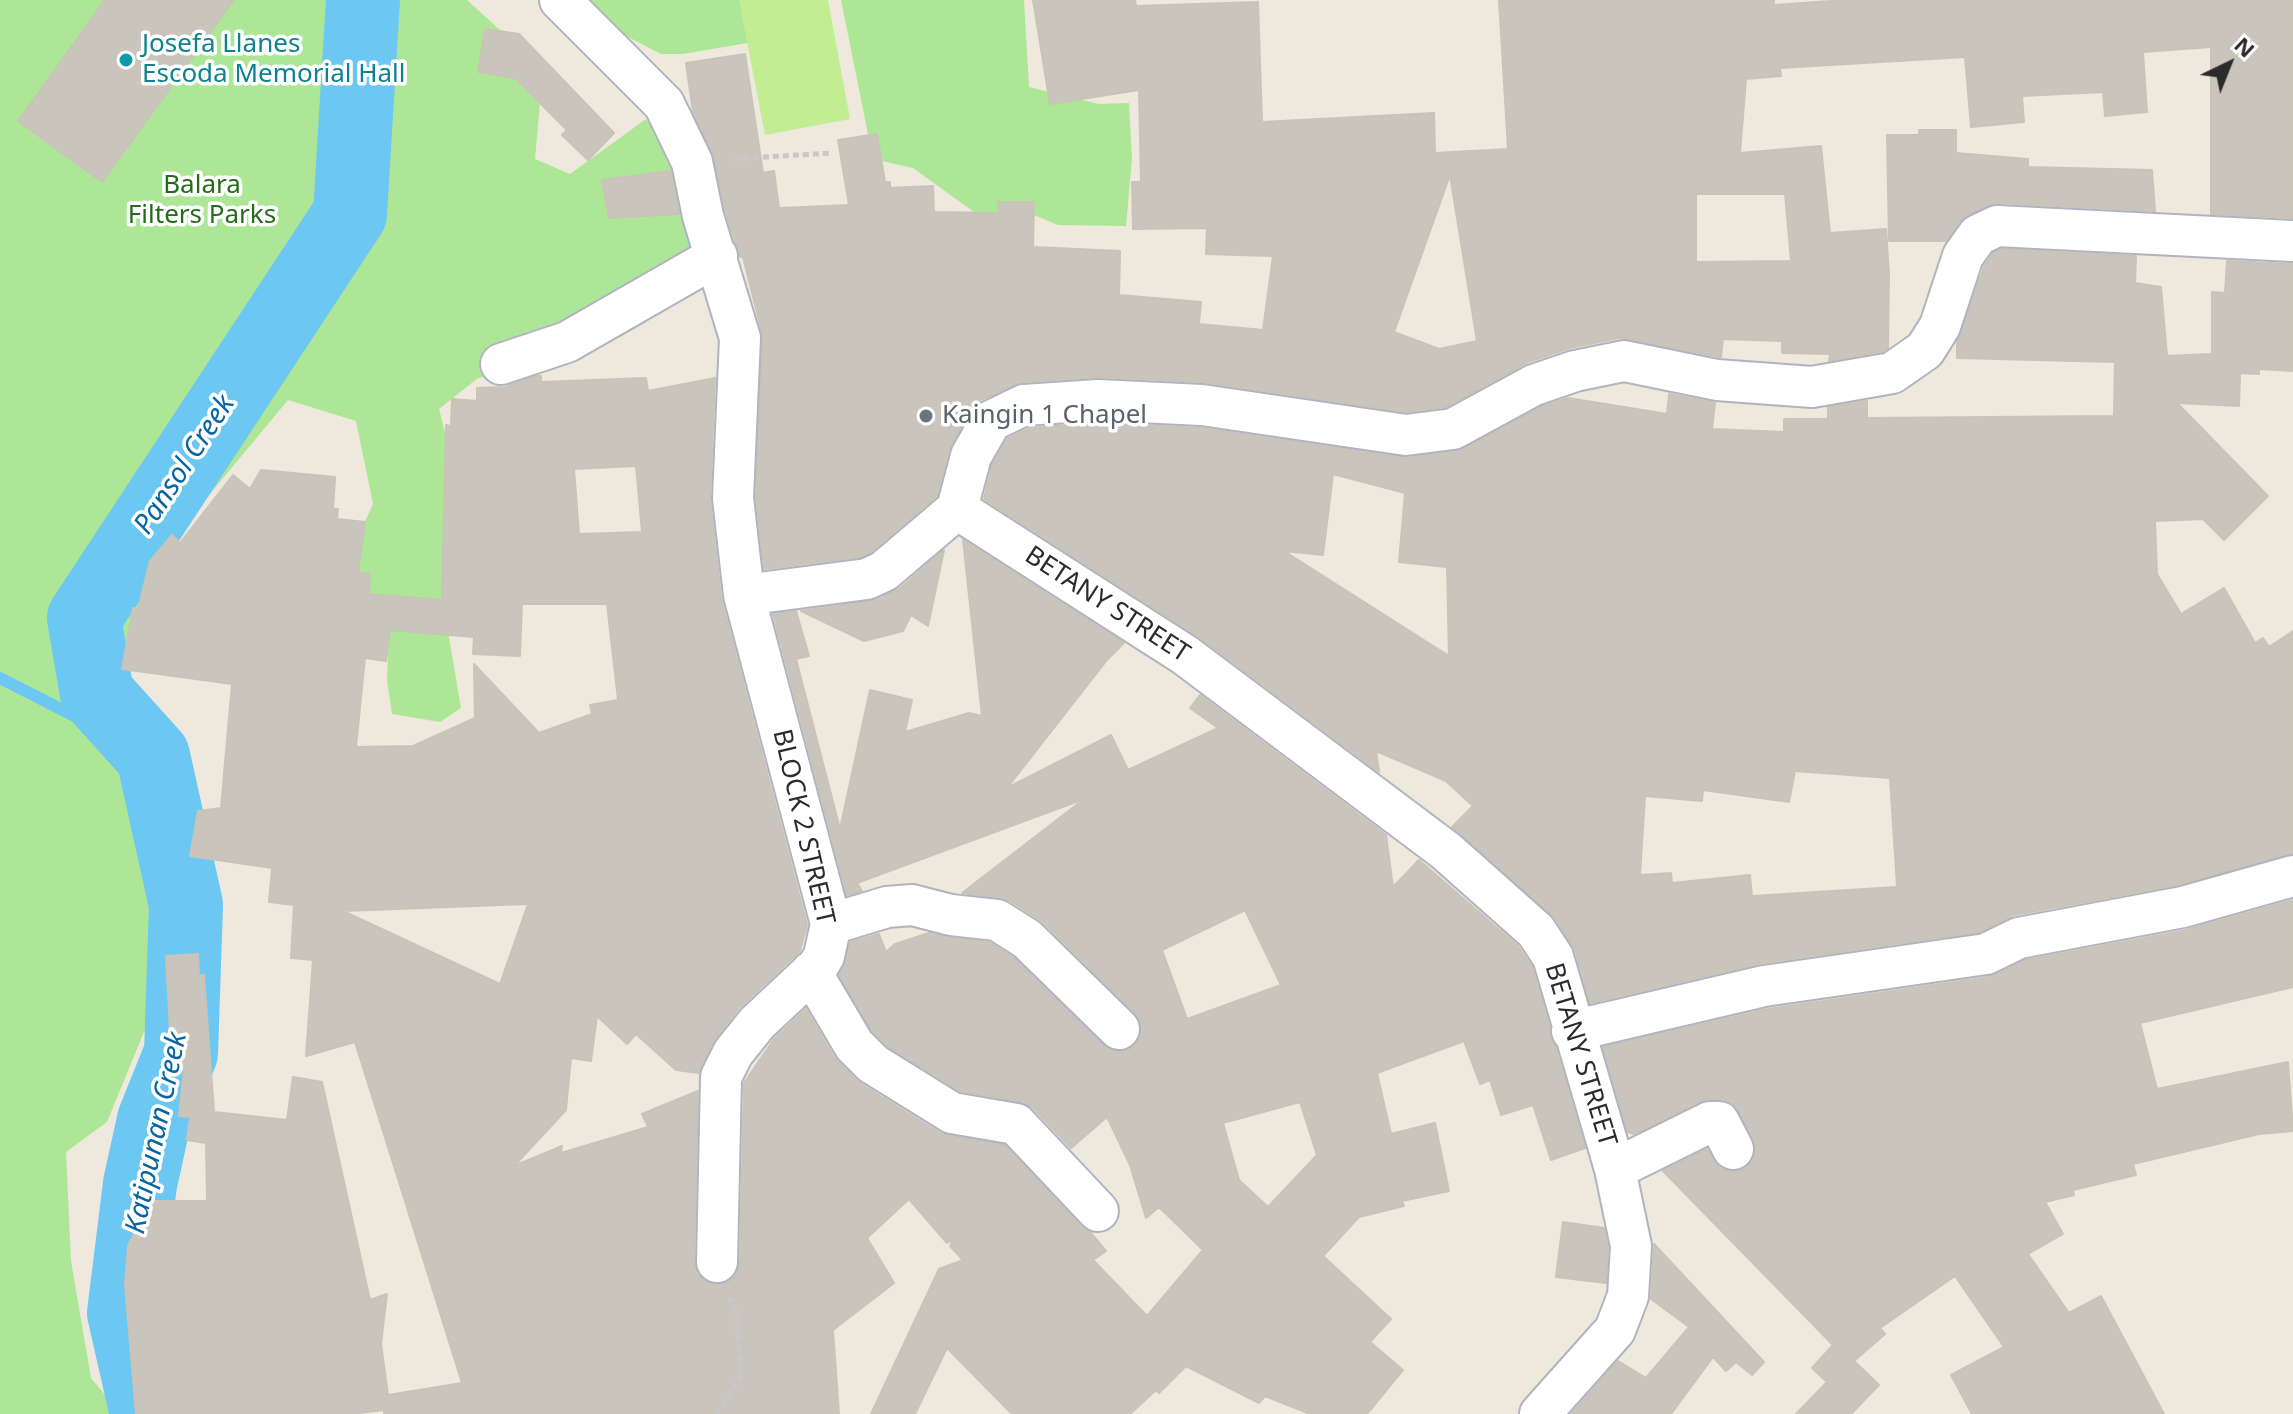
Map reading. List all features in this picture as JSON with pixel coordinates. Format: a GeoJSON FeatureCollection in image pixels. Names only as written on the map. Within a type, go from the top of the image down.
{"type":"FeatureCollection","features":[{"type":"Feature","properties":{"kind":"street"},"geometry":{"type":"LineString","coordinates":[[560,0],[664,104],[692,162],[703,216],[740,338],[733,498],[744,595],[867,579],[884,571],[957,509],[971,456],[991,421],[1024,405],[1098,400],[1202,405],[1406,435],[1453,429],[1534,385],[1575,371],[1624,361],[1717,380],[1812,387],[1892,373],[1925,350],[1940,326],[1963,256],[1978,235],[1997,226],[2293,241]]}},
{"type":"Feature","properties":{"kind":"street"},"geometry":{"type":"LineString","coordinates":[[501,364],[567,342],[717,256]]}},
{"type":"Feature","properties":{"kind":"street","name":"BETANY STREET"},"geometry":{"type":"LineString","coordinates":[[957,509],[1088,590],[1185,655],[1446,851],[1536,931],[1553,957],[1572,1031],[1615,1169],[1631,1246],[1628,1296],[1615,1330],[1540,1414]]}},
{"type":"Feature","properties":{"kind":"street","name":"BLOCK 2 STREET"},"geometry":{"type":"LineString","coordinates":[[717,1262],[721,1077],[733,1053],[757,1023],[824,956],[831,924],[744,595]]}},
{"type":"Feature","properties":{"kind":"street"},"geometry":{"type":"LineString","coordinates":[[1572,1031],[1764,986],[1986,954],[2019,938],[2183,907],[2293,876]]}},
{"type":"Feature","properties":{"kind":"street"},"geometry":{"type":"LineString","coordinates":[[831,924],[887,907],[912,905],[951,915],[997,920],[1027,939],[1119,1029]]}},
{"type":"Feature","properties":{"kind":"street"},"geometry":{"type":"LineString","coordinates":[[811,972],[854,1045],[873,1064],[952,1113],[1016,1124],[1098,1211]]}},
{"type":"Feature","properties":{"kind":"street"},"geometry":{"type":"LineString","coordinates":[[1615,1169],[1710,1122],[1719,1122],[1733,1149]]}},
{"type":"Feature","properties":{"kind":"path"},"geometry":{"type":"LineString","coordinates":[[692,162],[832,153]]}},
{"type":"Feature","properties":{"kind":"path"},"geometry":{"type":"LineString","coordinates":[[717,1262],[737,1318],[741,1376],[717,1414]]}},
{"type":"Feature","properties":{"kind":"green space","name":"Balara Filters Parks"},"geometry":{"type":"Polygon","coordinates":[[[0,0],[467,0],[543,69],[535,159],[570,174],[646,119],[677,158],[694,249],[645,323],[575,362],[478,378],[439,409],[450,453],[444,530],[444,608],[461,708],[440,722],[392,714],[387,680],[390,611],[347,606],[351,552],[373,504],[356,421],[288,400],[175,536],[153,631],[128,670],[164,739],[157,1000],[107,1122],[66,1152],[71,1261],[91,1378],[121,1414],[0,1414],[0,0]]]}},
{"type":"Feature","properties":{"kind":"green space"},"geometry":{"type":"Polygon","coordinates":[[[571,0],[751,0],[765,40],[683,54],[661,54],[601,23],[571,0]]]}},
{"type":"Feature","properties":{"kind":"green space"},"geometry":{"type":"Polygon","coordinates":[[[739,0],[828,0],[850,119],[765,135],[739,0]]]}},
{"type":"Feature","properties":{"kind":"green space"},"geometry":{"type":"Polygon","coordinates":[[[841,0],[1024,0],[1029,87],[1099,104],[1129,103],[1132,159],[1126,226],[1058,225],[1022,210],[985,220],[913,168],[873,159],[841,0]]]}},
{"type":"Feature","properties":{"kind":"building","name":"Josefa Llanes Escoda Memorial Hall"},"geometry":{"type":"Polygon","coordinates":[[[105,0],[234,0],[102,182],[18,121],[105,0]]]}},
{"type":"Feature","properties":{"kind":"building"},"geometry":{"type":"Polygon","coordinates":[[[1033,0],[1135,0],[1136,6],[1258,2],[1262,122],[1434,113],[1435,153],[1508,149],[1499,0],[1774,0],[1774,5],[1845,0],[2293,0],[2293,218],[2211,214],[2211,47],[2143,52],[2147,112],[2105,116],[2103,92],[2022,96],[2024,122],[1971,127],[1965,57],[1780,68],[1781,76],[1746,79],[1740,153],[1821,146],[1830,233],[1886,229],[1888,348],[1883,351],[1829,361],[1830,354],[1782,353],[1782,341],[1723,339],[1721,357],[1619,338],[1570,348],[1526,363],[1446,407],[1406,412],[1203,382],[1099,377],[1022,382],[981,400],[972,409],[949,450],[937,496],[871,552],[860,557],[764,569],[756,497],[762,332],[743,257],[740,257],[725,210],[714,157],[693,112],[686,63],[745,54],[763,173],[774,171],[779,208],[849,205],[838,140],[877,134],[885,182],[890,182],[890,188],[933,186],[934,212],[998,213],[998,202],[1034,202],[1033,247],[1120,251],[1119,295],[1201,302],[1199,324],[1263,330],[1273,256],[1206,254],[1207,228],[1133,229],[1132,182],[1141,182],[1139,90],[1050,104],[1033,0]],[[1450,175],[1394,332],[1439,349],[1477,341],[1450,175]],[[1696,194],[1696,262],[1791,261],[1785,194],[1696,194]]]}},
{"type":"Feature","properties":{"kind":"building"},"geometry":{"type":"Polygon","coordinates":[[[485,29],[519,34],[614,133],[588,160],[562,135],[567,130],[515,78],[478,72],[485,29]]]}},
{"type":"Feature","properties":{"kind":"building"},"geometry":{"type":"Polygon","coordinates":[[[1919,130],[1956,130],[1956,153],[2028,159],[2028,167],[2152,170],[2155,211],[1997,203],[1968,215],[1946,241],[1889,241],[1887,135],[1919,135],[1919,130]]]}},
{"type":"Feature","properties":{"kind":"building"},"geometry":{"type":"Polygon","coordinates":[[[670,171],[679,214],[609,218],[602,180],[670,171]]]}},
{"type":"Feature","properties":{"kind":"building"},"geometry":{"type":"Polygon","coordinates":[[[2002,249],[2136,256],[2135,283],[2161,287],[2167,356],[2212,354],[2212,292],[2225,293],[2227,261],[2293,264],[2293,371],[2259,369],[2259,374],[2240,373],[2239,406],[2177,403],[2268,496],[2224,540],[2203,519],[2155,521],[2157,574],[2181,614],[2224,588],[2255,643],[2263,638],[2269,647],[2293,631],[2293,854],[2178,885],[2015,915],[1979,932],[1761,963],[1590,1003],[1575,950],[1555,918],[1452,827],[1473,806],[1446,781],[1376,751],[1379,772],[1199,637],[984,499],[992,465],[1007,439],[1030,428],[1098,423],[1200,428],[1408,458],[1463,449],[1543,406],[1568,398],[1667,414],[1669,394],[1715,403],[1712,429],[1784,432],[1784,419],[1828,419],[1828,407],[1867,401],[1867,418],[2114,416],[2115,362],[1957,358],[1957,342],[1984,267],[1993,253],[2002,249]],[[1333,474],[1323,555],[1284,551],[1449,656],[1447,567],[1399,562],[1405,493],[1333,474]],[[1795,771],[1789,802],[1703,790],[1702,801],[1645,796],[1640,875],[1671,873],[1672,883],[1750,875],[1752,896],[1897,887],[1890,778],[1795,771]]]}},
{"type":"Feature","properties":{"kind":"building"},"geometry":{"type":"Polygon","coordinates":[[[536,376],[541,376],[541,382],[646,378],[648,391],[715,378],[710,497],[721,598],[807,925],[800,951],[739,1008],[713,1042],[699,1073],[676,1070],[636,1034],[627,1044],[597,1016],[591,1061],[571,1058],[566,1110],[514,1166],[562,1146],[561,1153],[648,1127],[642,1114],[698,1091],[694,1262],[704,1281],[716,1285],[727,1282],[736,1275],[740,1262],[744,1083],[774,1039],[806,1009],[834,1057],[861,1084],[940,1133],[1005,1145],[1106,1251],[1093,1260],[1147,1316],[1203,1250],[1159,1207],[1146,1218],[1130,1165],[1107,1117],[1071,1148],[1033,1108],[1021,1102],[960,1091],[887,1046],[872,1031],[839,975],[851,942],[879,934],[886,952],[895,944],[929,933],[989,942],[1013,957],[1104,1046],[1124,1051],[1135,1046],[1141,1035],[1141,1024],[1135,1013],[1043,922],[1009,900],[962,893],[1084,799],[857,883],[862,891],[847,895],[773,614],[796,611],[809,656],[796,659],[840,829],[870,690],[912,700],[905,732],[969,713],[982,716],[963,540],[1124,643],[1107,660],[1007,788],[1111,735],[1128,770],[1218,728],[1190,708],[1200,695],[1386,835],[1393,887],[1419,860],[1518,946],[1532,967],[1585,1148],[1551,1160],[1533,1105],[1501,1115],[1490,1080],[1480,1084],[1464,1041],[1377,1073],[1391,1134],[1435,1123],[1449,1191],[1402,1201],[1404,1206],[1359,1217],[1323,1256],[1391,1319],[1370,1342],[1403,1370],[1367,1414],[1310,1414],[1265,1396],[1259,1403],[1186,1366],[1159,1393],[1156,1390],[1130,1414],[1012,1414],[947,1348],[915,1414],[871,1414],[939,1269],[963,1260],[950,1246],[954,1238],[947,1243],[909,1199],[867,1238],[894,1283],[833,1330],[839,1414],[384,1414],[384,1410],[351,1414],[136,1414],[125,1285],[128,1246],[150,1201],[207,1201],[206,1143],[187,1140],[190,1117],[179,1116],[184,1068],[172,1069],[166,956],[198,954],[199,975],[204,975],[214,1112],[287,1120],[293,1077],[322,1082],[370,1300],[387,1294],[381,1344],[388,1395],[462,1383],[355,1042],[306,1056],[313,960],[291,958],[294,905],[269,902],[272,868],[190,856],[198,811],[221,808],[232,684],[122,669],[133,608],[138,609],[150,561],[172,535],[180,543],[233,475],[250,489],[261,470],[335,477],[333,509],[338,509],[337,519],[365,522],[358,573],[370,574],[369,594],[442,600],[446,425],[451,426],[452,399],[477,401],[477,388],[505,387],[536,376]],[[636,466],[574,469],[579,534],[642,532],[636,466]],[[522,604],[520,656],[473,654],[474,637],[390,630],[386,661],[365,658],[356,747],[413,746],[475,718],[474,664],[539,733],[592,714],[590,705],[618,700],[607,604],[522,604]],[[528,904],[343,911],[500,984],[528,904]],[[1245,910],[1162,950],[1187,1019],[1281,985],[1245,910]],[[1300,1102],[1223,1123],[1239,1180],[1268,1207],[1317,1155],[1300,1102]]]}},
{"type":"Feature","properties":{"kind":"building"},"geometry":{"type":"Polygon","coordinates":[[[944,550],[928,626],[911,615],[903,631],[864,641],[801,611],[877,600],[899,589],[944,550]]]}},
{"type":"Feature","properties":{"kind":"building"},"geometry":{"type":"Polygon","coordinates":[[[2293,900],[2293,987],[2140,1023],[2157,1089],[2288,1062],[2293,1131],[2259,1134],[2133,1164],[2136,1175],[2073,1190],[2074,1195],[2045,1202],[2063,1234],[2028,1254],[2069,1313],[2101,1296],[2164,1414],[1972,1414],[1951,1375],[2004,1347],[1955,1276],[1880,1328],[1885,1334],[1854,1361],[1879,1385],[1851,1414],[1796,1414],[1827,1382],[1812,1368],[1833,1345],[1663,1171],[1707,1149],[1721,1169],[1733,1172],[1744,1169],[1753,1161],[1756,1149],[1739,1111],[1730,1102],[1709,1099],[1634,1134],[1628,1132],[1603,1047],[1768,1009],[1989,977],[2026,960],[2187,930],[2293,900]]]}},
{"type":"Feature","properties":{"kind":"building"},"geometry":{"type":"Polygon","coordinates":[[[1563,1222],[1604,1228],[1608,1248],[1606,1283],[1556,1277],[1563,1222]]]}},
{"type":"Feature","properties":{"kind":"building"},"geometry":{"type":"Polygon","coordinates":[[[1654,1244],[1764,1362],[1752,1375],[1736,1362],[1726,1371],[1713,1357],[1671,1414],[1571,1414],[1618,1361],[1646,1378],[1689,1327],[1651,1299],[1654,1244]]]}},
{"type":"Feature","properties":{"kind":"waterway","name":"Pansol Creek"},"geometry":{"type":"LineString","coordinates":[[147,1414],[124,1313],[140,1184],[154,1120],[181,1053],[186,905],[153,756],[97,694],[84,618],[350,214],[363,0]]}},
{"type":"Feature","properties":{"kind":"waterway","name":"Pansol Creek"},"geometry":{"type":"LineString","coordinates":[[0,678],[153,756]]}},
{"type":"Feature","properties":{"kind":"place","name":"Josefa Llanes Escoda Memorial Hall"},"geometry":{"type":"Point","coordinates":[126,60]}},
{"type":"Feature","properties":{"kind":"place","name":"Kaingin 1 Chapel"},"geometry":{"type":"Point","coordinates":[926,416]}},
{"type":"Feature","properties":{"kind":"water label","name":"Katipunan Creek"},"geometry":{"type":"Point","coordinates":[157,1133]}}]}
